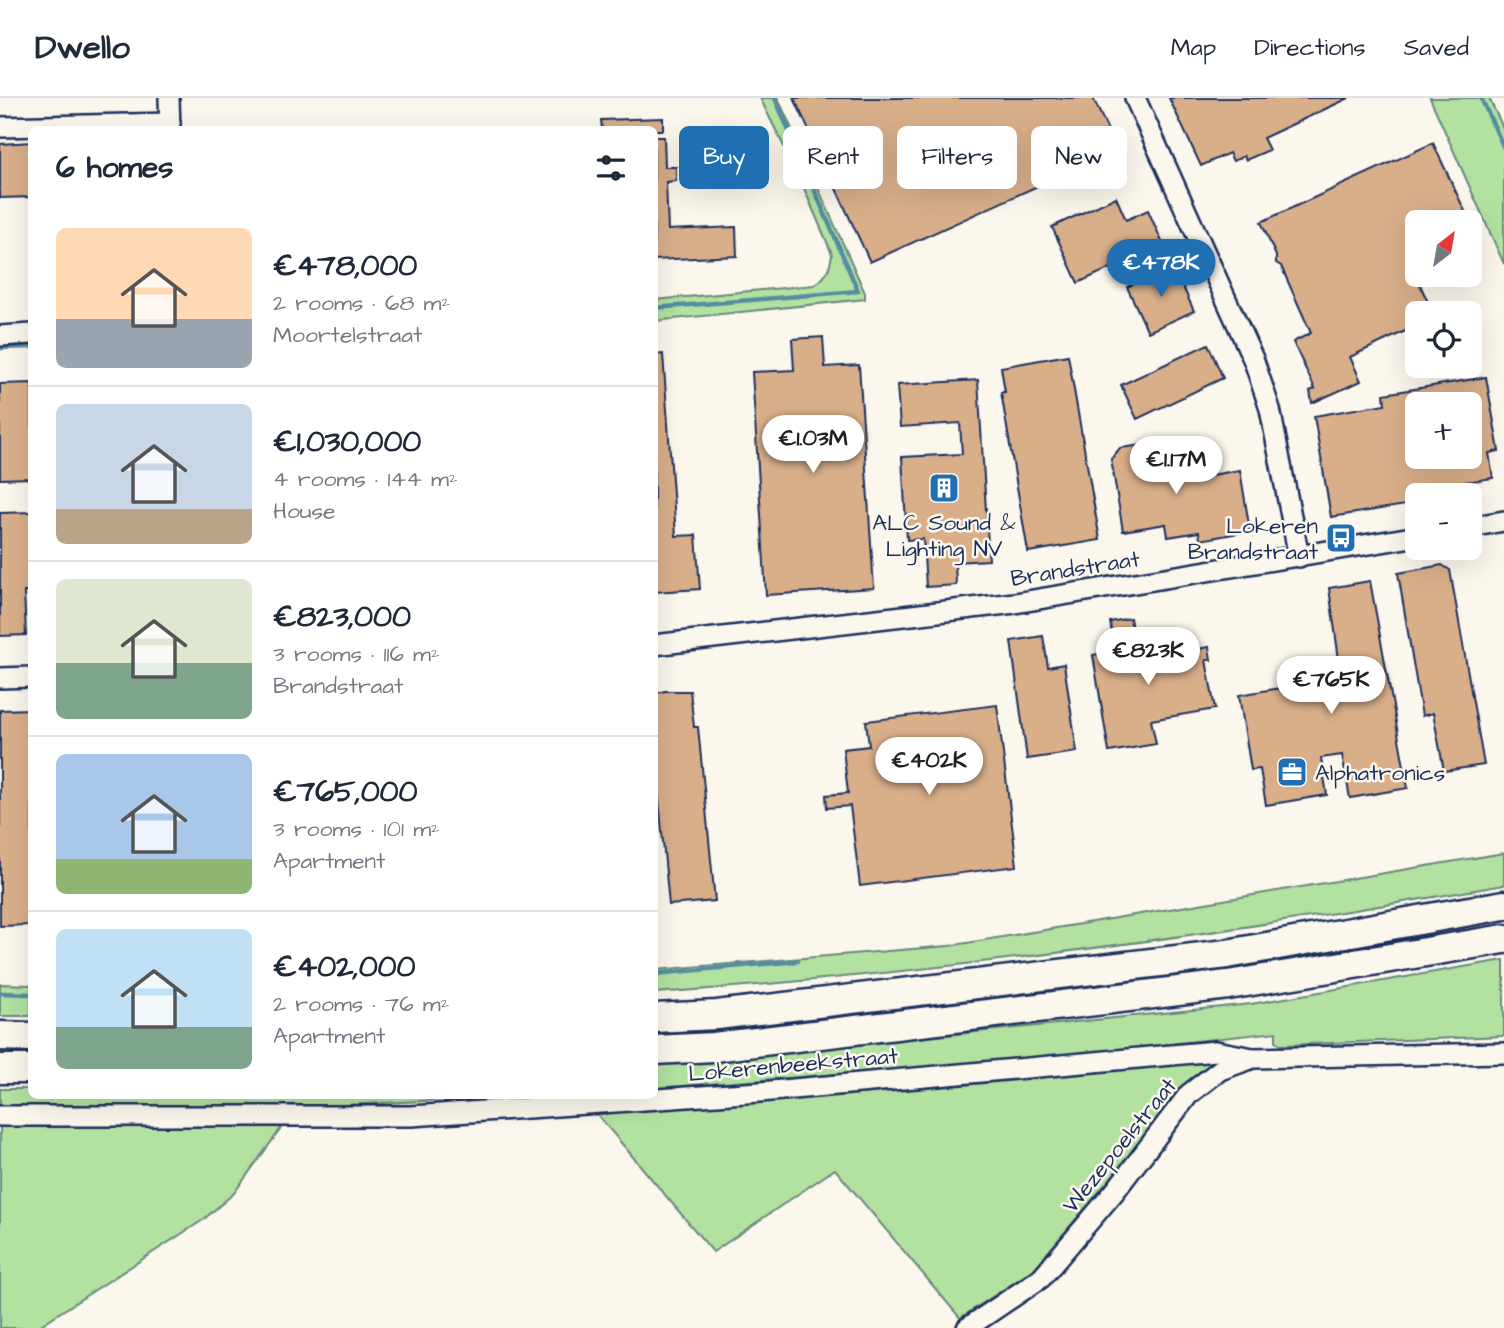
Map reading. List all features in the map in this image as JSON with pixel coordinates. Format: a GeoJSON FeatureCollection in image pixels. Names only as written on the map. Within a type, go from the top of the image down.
{"type":"FeatureCollection","features":[{"type":"Feature","properties":{"kind":"highway"},"geometry":{"type":"LineString","coordinates":[[658,1018],[717,1015],[1227,954],[1504,905]]}},
{"type":"Feature","properties":{"kind":"highway"},"geometry":{"type":"LineString","coordinates":[[658,1050],[714,1047],[1228,985],[1504,939]]}},
{"type":"Feature","properties":{"kind":"highway"},"geometry":{"type":"LineString","coordinates":[[0,1037],[28,1037]]}},
{"type":"Feature","properties":{"kind":"highway"},"geometry":{"type":"LineString","coordinates":[[0,1069],[28,1069]]}},
{"type":"Feature","properties":{"kind":"street"},"geometry":{"type":"LineString","coordinates":[[169,98],[170,126]]}},
{"type":"Feature","properties":{"kind":"street"},"geometry":{"type":"LineString","coordinates":[[1135,98],[1254,360],[1270,409],[1299,557]]}},
{"type":"Feature","properties":{"kind":"street"},"geometry":{"type":"LineString","coordinates":[[0,127],[28,127]]}},
{"type":"Feature","properties":{"kind":"street"},"geometry":{"type":"LineString","coordinates":[[0,336],[28,334]]}},
{"type":"Feature","properties":{"kind":"street"},"geometry":{"type":"LineString","coordinates":[[1482,525],[1504,521]]}},
{"type":"Feature","properties":{"kind":"street","name":"Brandstraat"},"geometry":{"type":"LineString","coordinates":[[658,645],[1015,603],[1405,538]]}},
{"type":"Feature","properties":{"kind":"street"},"geometry":{"type":"LineString","coordinates":[[0,678],[28,677]]}},
{"type":"Feature","properties":{"kind":"street","name":"Lokerenbeekstraat"},"geometry":{"type":"LineString","coordinates":[[0,1116],[411,1116],[760,1092],[1216,1051],[1254,1058]]}},
{"type":"Feature","properties":{"kind":"street","name":"Wezepoelstraat"},"geometry":{"type":"LineString","coordinates":[[967,1328],[1041,1278],[1115,1191],[1189,1094],[1220,1070],[1254,1058],[1504,1053]]}},
{"type":"Feature","properties":{"kind":"green space"},"geometry":{"type":"Polygon","coordinates":[[[760,98],[778,98],[790,126],[783,126],[783,145],[760,98]]]}},
{"type":"Feature","properties":{"kind":"green space"},"geometry":{"type":"Polygon","coordinates":[[[1430,98],[1489,98],[1504,130],[1504,264],[1430,98]]]}},
{"type":"Feature","properties":{"kind":"green space"},"geometry":{"type":"Polygon","coordinates":[[[804,189],[819,189],[865,293],[865,299],[658,321],[658,300],[814,285],[827,272],[832,254],[804,189]]]}},
{"type":"Feature","properties":{"kind":"green space"},"geometry":{"type":"Polygon","coordinates":[[[1504,853],[1504,885],[1398,903],[1081,950],[974,963],[658,993],[658,970],[949,946],[1504,853]]]}},
{"type":"Feature","properties":{"kind":"green space"},"geometry":{"type":"Polygon","coordinates":[[[1504,960],[1504,1036],[1281,1045],[1276,1041],[1276,1032],[1026,1060],[658,1088],[658,1065],[1251,1004],[1504,960]]]}},
{"type":"Feature","properties":{"kind":"green space"},"geometry":{"type":"Polygon","coordinates":[[[0,984],[28,985],[28,1016],[0,1016],[0,984]]]}},
{"type":"Feature","properties":{"kind":"green space"},"geometry":{"type":"Polygon","coordinates":[[[1213,1057],[1213,1064],[1178,1090],[1137,1147],[1032,1271],[960,1318],[835,1169],[713,1252],[596,1113],[1213,1057]]]}},
{"type":"Feature","properties":{"kind":"green space"},"geometry":{"type":"Polygon","coordinates":[[[0,1089],[28,1089],[28,1099],[462,1099],[287,1108],[0,1106],[0,1089]]]}},
{"type":"Feature","properties":{"kind":"green space"},"geometry":{"type":"Polygon","coordinates":[[[0,1122],[285,1123],[234,1193],[203,1220],[36,1328],[0,1328],[0,1122]]]}},
{"type":"Feature","properties":{"kind":"building"},"geometry":{"type":"Polygon","coordinates":[[[794,98],[1093,98],[1106,126],[1031,126],[1031,189],[870,262],[836,189],[883,189],[883,126],[807,126],[794,98]]]}},
{"type":"Feature","properties":{"kind":"building"},"geometry":{"type":"Polygon","coordinates":[[[1169,98],[1349,98],[1263,138],[1269,150],[1246,160],[1244,156],[1233,161],[1229,153],[1201,166],[1169,98]]]}},
{"type":"Feature","properties":{"kind":"building"},"geometry":{"type":"Polygon","coordinates":[[[663,118],[663,130],[658,130],[658,126],[602,126],[601,120],[663,118]]]}},
{"type":"Feature","properties":{"kind":"building"},"geometry":{"type":"Polygon","coordinates":[[[658,137],[664,137],[665,167],[676,167],[676,181],[666,182],[668,230],[736,227],[737,256],[658,260],[658,137]]]}},
{"type":"Feature","properties":{"kind":"building"},"geometry":{"type":"Polygon","coordinates":[[[28,142],[28,197],[0,198],[0,144],[28,142]]]}},
{"type":"Feature","properties":{"kind":"building"},"geometry":{"type":"Polygon","coordinates":[[[1433,143],[1464,210],[1405,210],[1405,287],[1421,287],[1427,301],[1405,301],[1405,331],[1350,357],[1361,381],[1312,403],[1310,391],[1315,389],[1293,342],[1311,333],[1281,266],[1276,263],[1276,256],[1261,222],[1433,143]]]}},
{"type":"Feature","properties":{"kind":"building"},"geometry":{"type":"Polygon","coordinates":[[[1116,197],[1126,220],[1148,210],[1163,244],[1078,283],[1052,227],[1116,197]]]}},
{"type":"Feature","properties":{"kind":"building"},"geometry":{"type":"Polygon","coordinates":[[[1173,265],[1194,311],[1148,332],[1127,287],[1173,265]]]}},
{"type":"Feature","properties":{"kind":"building"},"geometry":{"type":"Polygon","coordinates":[[[823,337],[825,367],[859,365],[874,588],[766,595],[752,372],[794,370],[792,339],[823,337]]]}},
{"type":"Feature","properties":{"kind":"building"},"geometry":{"type":"Polygon","coordinates":[[[1208,344],[1223,378],[1137,419],[1121,385],[1208,344]]]}},
{"type":"Feature","properties":{"kind":"building"},"geometry":{"type":"Polygon","coordinates":[[[663,354],[676,536],[696,535],[700,589],[658,592],[658,355],[663,354]]]}},
{"type":"Feature","properties":{"kind":"building"},"geometry":{"type":"Polygon","coordinates":[[[1068,355],[1100,540],[1028,552],[1001,392],[1005,392],[1001,367],[1068,355]]]}},
{"type":"Feature","properties":{"kind":"building"},"geometry":{"type":"Polygon","coordinates":[[[1486,377],[1499,451],[1489,453],[1493,478],[1459,483],[1405,483],[1405,505],[1331,517],[1314,416],[1385,404],[1384,394],[1486,377]]]}},
{"type":"Feature","properties":{"kind":"building","name":"ALC Sound & Lighting NV"},"geometry":{"type":"Polygon","coordinates":[[[978,380],[989,560],[955,562],[956,585],[926,587],[923,539],[907,540],[902,457],[962,454],[960,423],[900,427],[897,385],[978,380]]]}},
{"type":"Feature","properties":{"kind":"building"},"geometry":{"type":"Polygon","coordinates":[[[28,383],[28,478],[0,479],[0,384],[28,383]]]}},
{"type":"Feature","properties":{"kind":"building"},"geometry":{"type":"Polygon","coordinates":[[[1167,442],[1173,482],[1240,470],[1250,531],[1200,540],[1199,532],[1168,537],[1166,524],[1123,531],[1111,459],[1120,448],[1167,442]]]}},
{"type":"Feature","properties":{"kind":"building"},"geometry":{"type":"Polygon","coordinates":[[[28,512],[28,592],[24,592],[26,635],[0,636],[0,513],[28,512]]]}},
{"type":"Feature","properties":{"kind":"building"},"geometry":{"type":"Polygon","coordinates":[[[1442,565],[1450,570],[1484,765],[1444,771],[1433,713],[1422,716],[1398,573],[1442,565]]]}},
{"type":"Feature","properties":{"kind":"building"},"geometry":{"type":"Polygon","coordinates":[[[1370,581],[1408,788],[1350,798],[1342,755],[1321,758],[1327,795],[1266,805],[1260,769],[1251,770],[1239,695],[1316,682],[1330,683],[1329,676],[1341,674],[1329,588],[1370,581]]]}},
{"type":"Feature","properties":{"kind":"building"},"geometry":{"type":"Polygon","coordinates":[[[1130,618],[1135,648],[1168,642],[1170,654],[1209,647],[1211,660],[1206,660],[1215,709],[1151,720],[1156,744],[1109,752],[1093,655],[1115,651],[1110,622],[1130,618]]]}},
{"type":"Feature","properties":{"kind":"building"},"geometry":{"type":"Polygon","coordinates":[[[1043,636],[1048,667],[1064,664],[1077,752],[1027,759],[1011,641],[1043,636]]]}},
{"type":"Feature","properties":{"kind":"building"},"geometry":{"type":"Polygon","coordinates":[[[690,691],[694,727],[698,727],[715,901],[669,905],[658,789],[658,693],[690,691]]]}},
{"type":"Feature","properties":{"kind":"building"},"geometry":{"type":"Polygon","coordinates":[[[997,705],[1017,866],[860,886],[850,806],[827,808],[826,795],[848,793],[843,749],[869,746],[866,721],[997,705]]]}},
{"type":"Feature","properties":{"kind":"building"},"geometry":{"type":"Polygon","coordinates":[[[28,709],[28,925],[0,926],[0,710],[28,709]]]}},
{"type":"Feature","properties":{"kind":"waterway"},"geometry":{"type":"LineString","coordinates":[[658,308],[858,291],[775,98]]}},
{"type":"Feature","properties":{"kind":"waterway"},"geometry":{"type":"LineString","coordinates":[[1481,98],[1504,148]]}},
{"type":"Feature","properties":{"kind":"waterway"},"geometry":{"type":"LineString","coordinates":[[0,348],[28,347]]}},
{"type":"Feature","properties":{"kind":"waterway"},"geometry":{"type":"LineString","coordinates":[[658,974],[798,961]]}},
{"type":"Feature","properties":{"kind":"waterway"},"geometry":{"type":"LineString","coordinates":[[0,993],[28,994]]}},
{"type":"Feature","properties":{"kind":"place","name":"ALC Sound & Lighting NV"},"geometry":{"type":"Point","coordinates":[944,488]}},
{"type":"Feature","properties":{"kind":"place","name":"Lokeren Brandstraat"},"geometry":{"type":"Point","coordinates":[1341,538]}},
{"type":"Feature","properties":{"kind":"place","name":"Alphatronics"},"geometry":{"type":"Point","coordinates":[1292,772]}}]}
